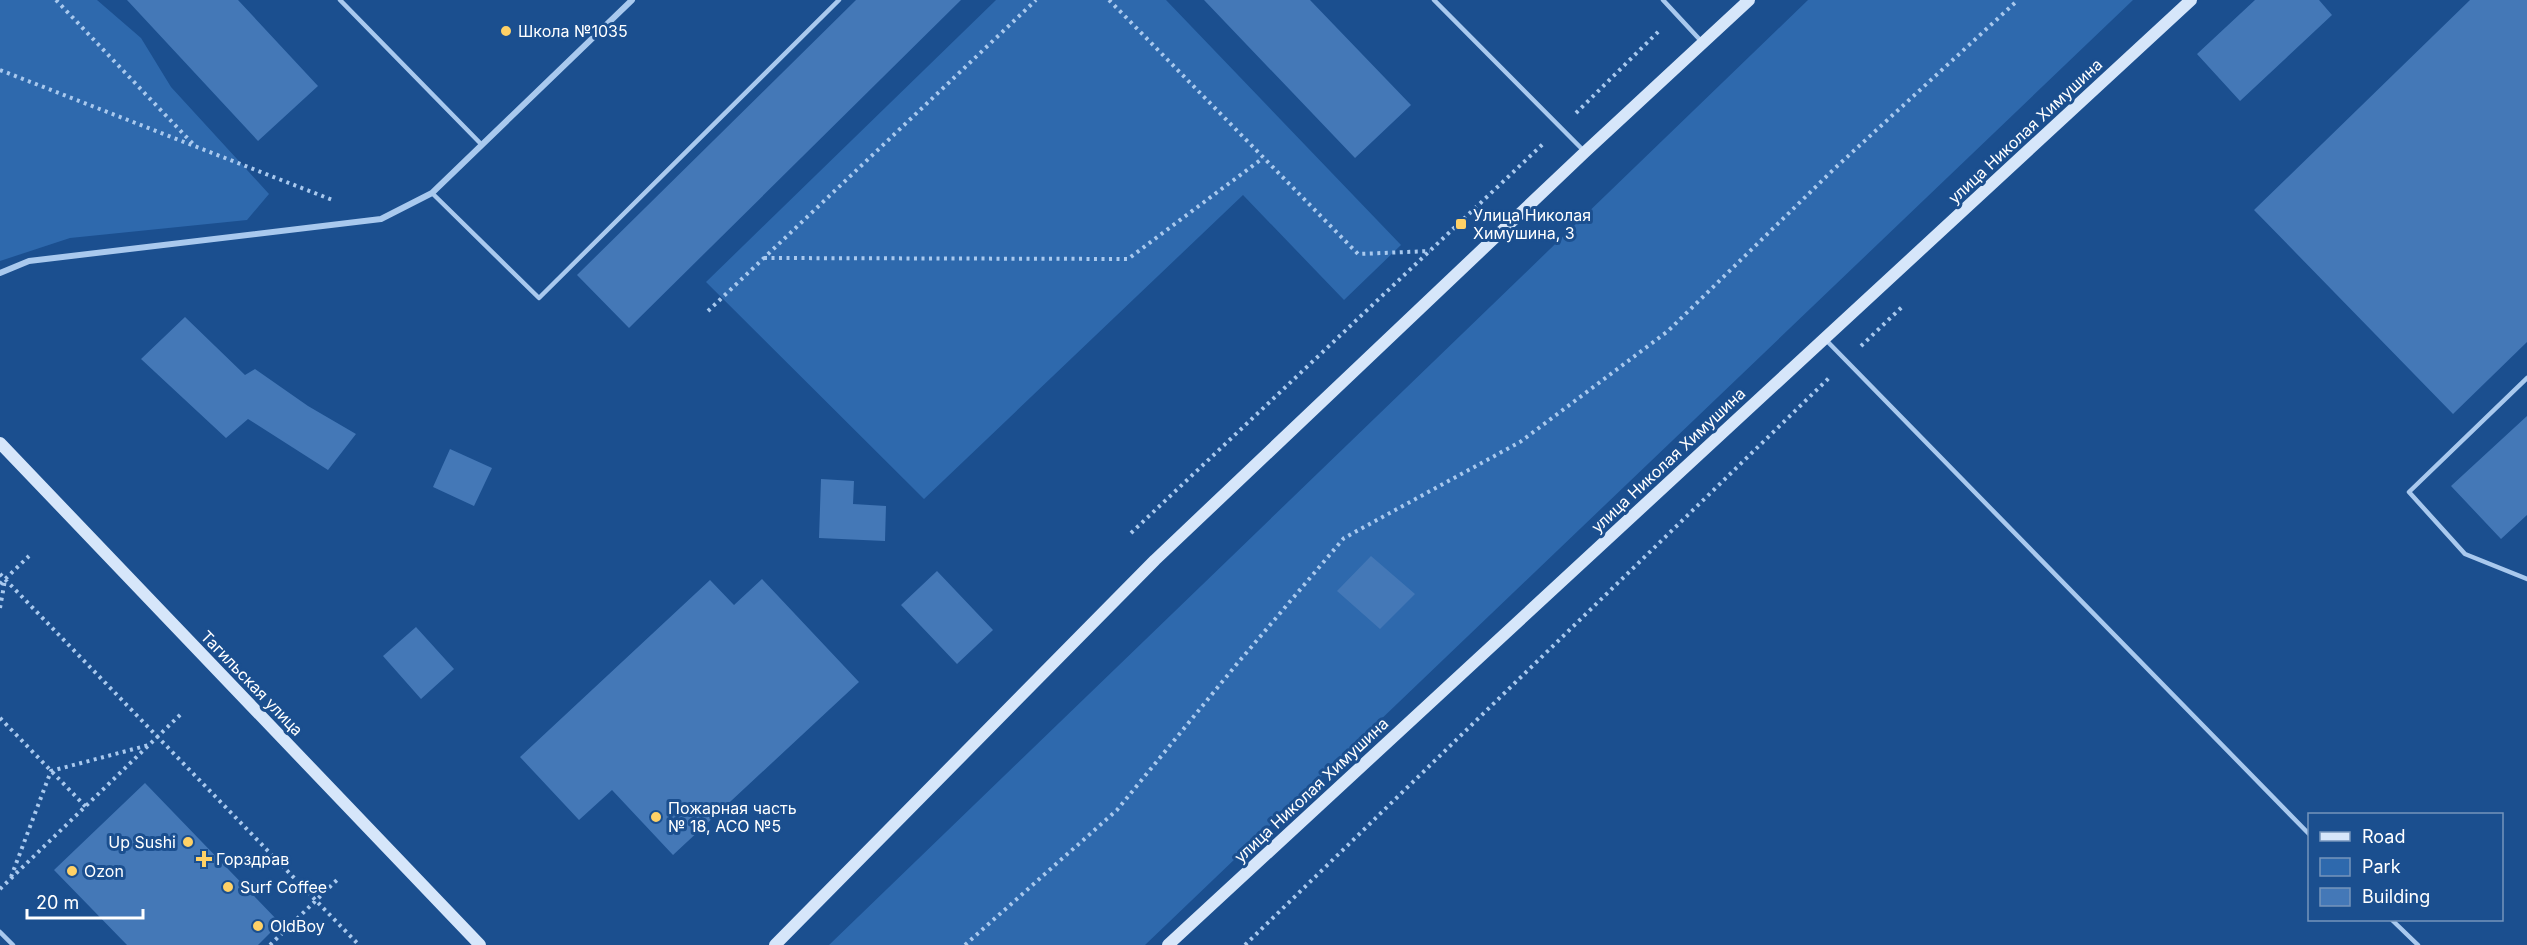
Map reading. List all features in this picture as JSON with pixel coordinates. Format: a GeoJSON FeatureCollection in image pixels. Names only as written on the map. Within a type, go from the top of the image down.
{"type":"FeatureCollection","features":[{"type":"Feature","properties":{"kind":"main road"},"geometry":{"type":"LineString","coordinates":[[775,945],[1155,560],[1585,152],[1749,0]]}},
{"type":"Feature","properties":{"kind":"main road","name":"улица Николая Химушина"},"geometry":{"type":"LineString","coordinates":[[1168,945],[2191,0]]}},
{"type":"Feature","properties":{"kind":"main road","name":"Тагильская улица"},"geometry":{"type":"LineString","coordinates":[[0,443],[480,945]]}},
{"type":"Feature","properties":{"kind":"street"},"geometry":{"type":"LineString","coordinates":[[0,273],[28,261],[381,219],[432,193],[632,0]]}},
{"type":"Feature","properties":{"kind":"lane"},"geometry":{"type":"LineString","coordinates":[[340,0],[482,146]]}},
{"type":"Feature","properties":{"kind":"lane"},"geometry":{"type":"LineString","coordinates":[[432,193],[539,298],[839,0]]}},
{"type":"Feature","properties":{"kind":"lane"},"geometry":{"type":"LineString","coordinates":[[1434,0],[1585,152]]}},
{"type":"Feature","properties":{"kind":"lane"},"geometry":{"type":"LineString","coordinates":[[1663,0],[1703,42]]}},
{"type":"Feature","properties":{"kind":"lane"},"geometry":{"type":"LineString","coordinates":[[1825,338],[2308,833]]}},
{"type":"Feature","properties":{"kind":"lane"},"geometry":{"type":"LineString","coordinates":[[2527,378],[2409,492],[2465,554],[2527,579]]}},
{"type":"Feature","properties":{"kind":"lane"},"geometry":{"type":"LineString","coordinates":[[2393,921],[2418,945]]}},
{"type":"Feature","properties":{"kind":"lane"},"geometry":{"type":"LineString","coordinates":[[0,932],[13,945]]}},
{"type":"Feature","properties":{"kind":"path"},"geometry":{"type":"LineString","coordinates":[[56,0],[196,147]]}},
{"type":"Feature","properties":{"kind":"path"},"geometry":{"type":"LineString","coordinates":[[708,311],[1036,0]]}},
{"type":"Feature","properties":{"kind":"path"},"geometry":{"type":"LineString","coordinates":[[1109,0],[1358,254],[1431,250]]}},
{"type":"Feature","properties":{"kind":"path"},"geometry":{"type":"LineString","coordinates":[[965,945],[1117,810],[1344,538],[1520,442],[1668,331],[1834,169],[2018,0]]}},
{"type":"Feature","properties":{"kind":"path"},"geometry":{"type":"LineString","coordinates":[[1131,533],[1561,128],[1676,14]]}},
{"type":"Feature","properties":{"kind":"path"},"geometry":{"type":"LineString","coordinates":[[0,70],[338,202]]}},
{"type":"Feature","properties":{"kind":"path"},"geometry":{"type":"LineString","coordinates":[[764,258],[1128,259],[1263,158]]}},
{"type":"Feature","properties":{"kind":"path"},"geometry":{"type":"LineString","coordinates":[[1245,945],[1906,303]]}},
{"type":"Feature","properties":{"kind":"path"},"geometry":{"type":"LineString","coordinates":[[0,584],[29,556]]}},
{"type":"Feature","properties":{"kind":"path"},"geometry":{"type":"LineString","coordinates":[[0,574],[359,945]]}},
{"type":"Feature","properties":{"kind":"path"},"geometry":{"type":"LineString","coordinates":[[0,608],[5,579]]}},
{"type":"Feature","properties":{"kind":"path"},"geometry":{"type":"LineString","coordinates":[[0,889],[181,714]]}},
{"type":"Feature","properties":{"kind":"path"},"geometry":{"type":"LineString","coordinates":[[0,718],[86,807]]}},
{"type":"Feature","properties":{"kind":"path"},"geometry":{"type":"LineString","coordinates":[[51,771],[150,745]]}},
{"type":"Feature","properties":{"kind":"path"},"geometry":{"type":"LineString","coordinates":[[10,879],[51,771]]}},
{"type":"Feature","properties":{"kind":"path"},"geometry":{"type":"LineString","coordinates":[[270,945],[339,878]]}},
{"type":"Feature","properties":{"kind":"green space"},"geometry":{"type":"Polygon","coordinates":[[[0,0],[97,0],[141,38],[171,87],[269,194],[247,220],[70,238],[0,261],[0,0]]]}},
{"type":"Feature","properties":{"kind":"green space"},"geometry":{"type":"Polygon","coordinates":[[[996,0],[1166,0],[1401,245],[1344,300],[1243,195],[924,499],[706,282],[996,0]]]}},
{"type":"Feature","properties":{"kind":"green space"},"geometry":{"type":"Polygon","coordinates":[[[1808,0],[2133,0],[1145,945],[829,945],[1808,0]]]}},
{"type":"Feature","properties":{"kind":"building"},"geometry":{"type":"Polygon","coordinates":[[[127,0],[238,0],[318,86],[258,141],[127,0]]]}},
{"type":"Feature","properties":{"kind":"building"},"geometry":{"type":"Polygon","coordinates":[[[856,0],[961,0],[629,328],[577,275],[856,0]]]}},
{"type":"Feature","properties":{"kind":"building"},"geometry":{"type":"Polygon","coordinates":[[[1204,0],[1310,0],[1411,105],[1355,158],[1204,0]]]}},
{"type":"Feature","properties":{"kind":"building"},"geometry":{"type":"Polygon","coordinates":[[[2255,0],[2319,0],[2332,15],[2240,101],[2197,54],[2255,0]]]}},
{"type":"Feature","properties":{"kind":"building"},"geometry":{"type":"Polygon","coordinates":[[[2470,0],[2527,0],[2527,342],[2453,414],[2254,210],[2470,0]]]}},
{"type":"Feature","properties":{"kind":"building"},"geometry":{"type":"Polygon","coordinates":[[[185,317],[245,375],[255,369],[308,406],[356,434],[328,470],[248,419],[226,438],[141,359],[185,317]]]}},
{"type":"Feature","properties":{"kind":"building"},"geometry":{"type":"Polygon","coordinates":[[[2527,416],[2527,515],[2501,539],[2451,486],[2527,416]]]}},
{"type":"Feature","properties":{"kind":"building"},"geometry":{"type":"Polygon","coordinates":[[[450,449],[492,468],[474,506],[433,487],[450,449]]]}},
{"type":"Feature","properties":{"kind":"building"},"geometry":{"type":"Polygon","coordinates":[[[821,479],[854,481],[853,504],[886,506],[885,541],[819,538],[821,479]]]}},
{"type":"Feature","properties":{"kind":"building"},"geometry":{"type":"Polygon","coordinates":[[[1371,556],[1415,594],[1380,629],[1337,591],[1371,556]]]}},
{"type":"Feature","properties":{"kind":"building"},"geometry":{"type":"Polygon","coordinates":[[[937,571],[993,630],[957,664],[901,605],[937,571]]]}},
{"type":"Feature","properties":{"kind":"building"},"geometry":{"type":"Polygon","coordinates":[[[762,579],[859,682],[673,855],[612,790],[579,820],[520,757],[710,580],[734,605],[762,579]]]}},
{"type":"Feature","properties":{"kind":"building"},"geometry":{"type":"Polygon","coordinates":[[[416,627],[454,669],[421,699],[383,656],[416,627]]]}},
{"type":"Feature","properties":{"kind":"building"},"geometry":{"type":"Polygon","coordinates":[[[145,783],[280,923],[258,945],[127,945],[54,870],[145,783]]]}},
{"type":"Feature","properties":{"kind":"place","name":"Школа №1035"},"geometry":{"type":"Point","coordinates":[506,31]}},
{"type":"Feature","properties":{"kind":"place","name":"Улица Николая Химушина, 3"},"geometry":{"type":"Point","coordinates":[1461,224]}},
{"type":"Feature","properties":{"kind":"place","name":"Пожарная часть № 18, АСО №5"},"geometry":{"type":"Point","coordinates":[656,817]}},
{"type":"Feature","properties":{"kind":"place","name":"Up Sushi"},"geometry":{"type":"Point","coordinates":[188,842]}},
{"type":"Feature","properties":{"kind":"place","name":"Горздрав"},"geometry":{"type":"Point","coordinates":[204,859]}},
{"type":"Feature","properties":{"kind":"place","name":"Ozon"},"geometry":{"type":"Point","coordinates":[72,871]}},
{"type":"Feature","properties":{"kind":"place","name":"Surf Coffee"},"geometry":{"type":"Point","coordinates":[228,887]}},
{"type":"Feature","properties":{"kind":"place","name":"OldBoy"},"geometry":{"type":"Point","coordinates":[258,926]}}]}
